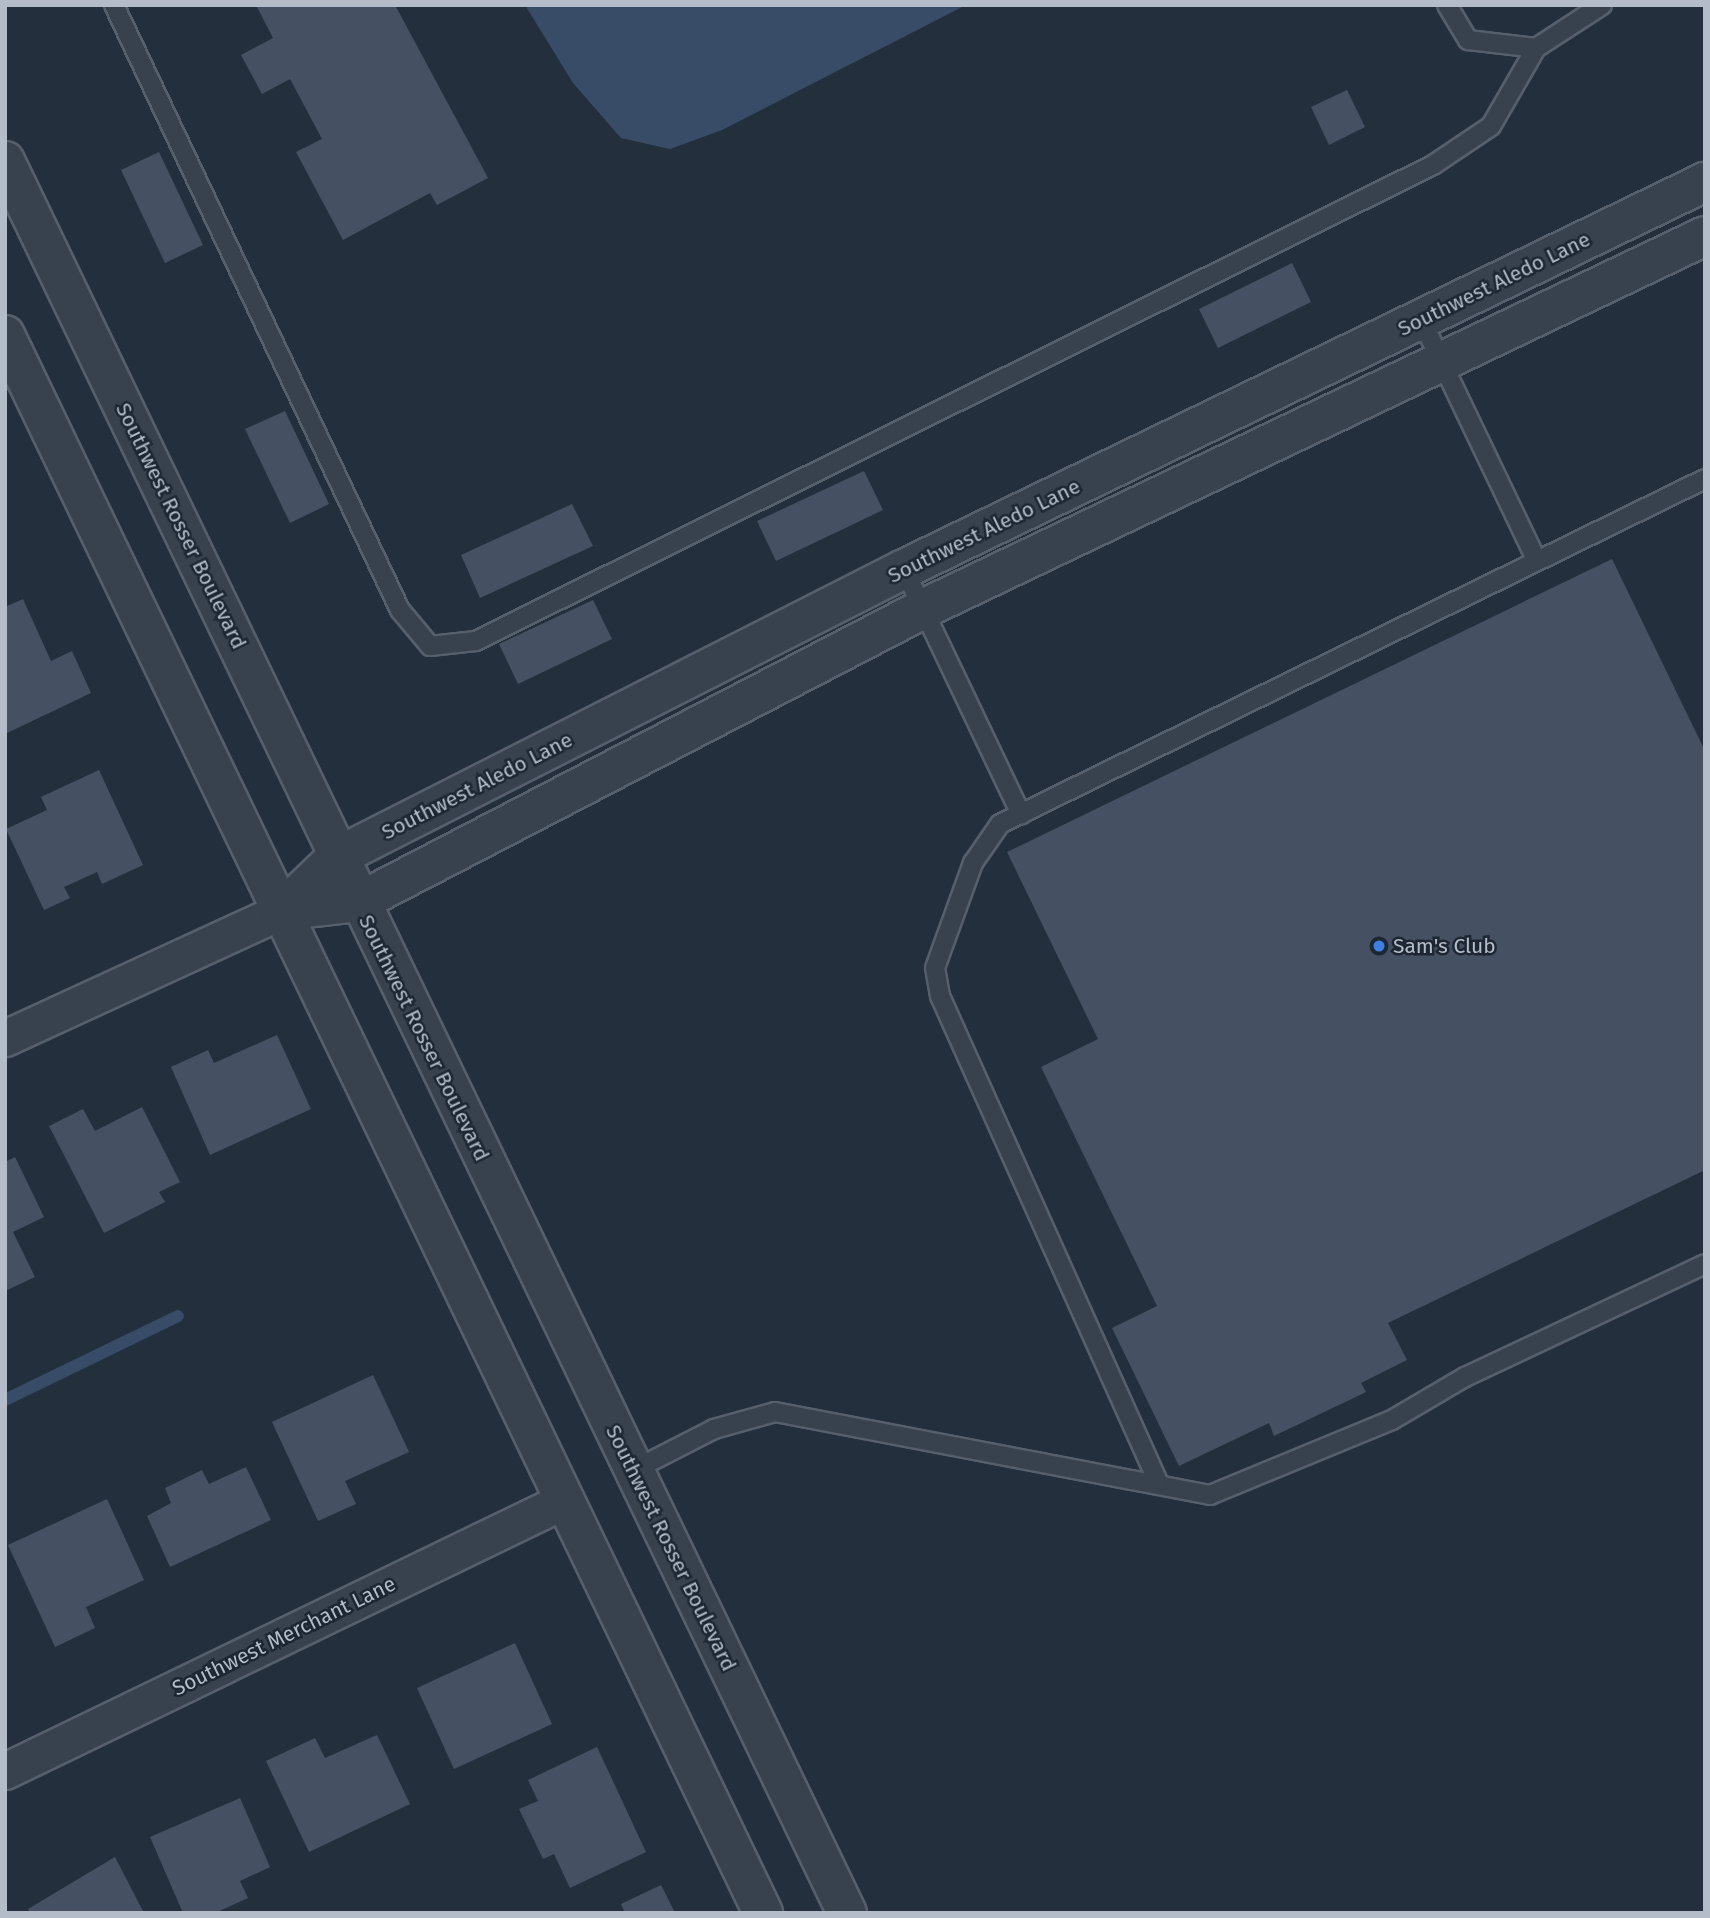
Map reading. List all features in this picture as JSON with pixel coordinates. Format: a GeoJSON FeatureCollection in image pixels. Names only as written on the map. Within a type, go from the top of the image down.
{"type":"FeatureCollection","features":[{"type":"Feature","properties":{"kind":"street","name":"Southwest Rosser Boulevard"},"geometry":{"type":"LineString","coordinates":[[5,161],[337,857],[847,1913]]}},
{"type":"Feature","properties":{"kind":"street","name":"Southwest Aledo Lane"},"geometry":{"type":"LineString","coordinates":[[281,911],[337,857],[904,569],[1705,182]]}},
{"type":"Feature","properties":{"kind":"street","name":"Southwest Aledo Lane"},"geometry":{"type":"LineString","coordinates":[[5,1038],[281,911],[359,902],[923,608],[1705,236]]}},
{"type":"Feature","properties":{"kind":"street"},"geometry":{"type":"LineString","coordinates":[[5,335],[763,1913]]}},
{"type":"Feature","properties":{"kind":"street","name":"Southwest Merchant Lane"},"geometry":{"type":"LineString","coordinates":[[5,1771],[563,1501]]}},
{"type":"Feature","properties":{"kind":"lane"},"geometry":{"type":"LineString","coordinates":[[114,5],[400,610],[430,646],[476,640],[1433,165],[1491,125],[1536,48],[1602,5]]}},
{"type":"Feature","properties":{"kind":"lane"},"geometry":{"type":"LineString","coordinates":[[1447,5],[1468,40],[1536,48]]}},
{"type":"Feature","properties":{"kind":"lane"},"geometry":{"type":"LineString","coordinates":[[1421,319],[1537,561]]}},
{"type":"Feature","properties":{"kind":"lane"},"geometry":{"type":"LineString","coordinates":[[1159,1484],[940,996],[935,968],[973,863],[1000,824],[1705,479]]}},
{"type":"Feature","properties":{"kind":"lane"},"geometry":{"type":"LineString","coordinates":[[904,569],[1021,814]]}},
{"type":"Feature","properties":{"kind":"lane"},"geometry":{"type":"LineString","coordinates":[[634,1470],[714,1429],[775,1412],[1210,1495],[1392,1420],[1465,1377],[1705,1264]]}},
{"type":"Feature","properties":{"kind":"water"},"geometry":{"type":"Polygon","coordinates":[[[525,5],[966,5],[722,130],[670,149],[621,138],[573,83],[525,5]]]}},
{"type":"Feature","properties":{"kind":"building"},"geometry":{"type":"Polygon","coordinates":[[[256,5],[395,5],[488,178],[437,205],[430,193],[343,240],[296,152],[322,139],[290,79],[262,94],[241,55],[273,38],[256,5]]]}},
{"type":"Feature","properties":{"kind":"building"},"geometry":{"type":"Polygon","coordinates":[[[1347,90],[1365,127],[1329,145],[1311,107],[1347,90]]]}},
{"type":"Feature","properties":{"kind":"building"},"geometry":{"type":"Polygon","coordinates":[[[159,152],[203,245],[165,263],[121,170],[159,152]]]}},
{"type":"Feature","properties":{"kind":"building"},"geometry":{"type":"Polygon","coordinates":[[[1292,263],[1311,302],[1218,348],[1199,309],[1292,263]]]}},
{"type":"Feature","properties":{"kind":"building"},"geometry":{"type":"Polygon","coordinates":[[[285,411],[329,504],[290,523],[245,429],[285,411]]]}},
{"type":"Feature","properties":{"kind":"building"},"geometry":{"type":"Polygon","coordinates":[[[864,471],[883,510],[776,561],[757,521],[864,471]]]}},
{"type":"Feature","properties":{"kind":"building"},"geometry":{"type":"Polygon","coordinates":[[[572,504],[593,546],[480,598],[461,555],[572,504]]]}},
{"type":"Feature","properties":{"kind":"building","name":"Sam's Club"},"geometry":{"type":"Polygon","coordinates":[[[1612,559],[1705,751],[1705,1170],[1388,1323],[1407,1360],[1361,1383],[1366,1392],[1274,1436],[1269,1423],[1179,1466],[1112,1328],[1157,1306],[1041,1067],[1098,1039],[1007,852],[1612,559]]]}},
{"type":"Feature","properties":{"kind":"building"},"geometry":{"type":"Polygon","coordinates":[[[23,599],[51,661],[72,651],[91,693],[5,734],[5,607],[23,599]]]}},
{"type":"Feature","properties":{"kind":"building"},"geometry":{"type":"Polygon","coordinates":[[[593,600],[612,639],[518,684],[499,644],[593,600]]]}},
{"type":"Feature","properties":{"kind":"building"},"geometry":{"type":"Polygon","coordinates":[[[99,770],[143,865],[102,884],[97,872],[64,887],[70,898],[44,910],[6,829],[47,810],[41,797],[99,770]]]}},
{"type":"Feature","properties":{"kind":"building"},"geometry":{"type":"Polygon","coordinates":[[[277,1035],[311,1109],[210,1155],[171,1067],[208,1050],[214,1063],[277,1035]]]}},
{"type":"Feature","properties":{"kind":"building"},"geometry":{"type":"Polygon","coordinates":[[[142,1107],[180,1182],[159,1192],[165,1202],[104,1233],[49,1126],[83,1109],[95,1131],[142,1107]]]}},
{"type":"Feature","properties":{"kind":"building"},"geometry":{"type":"Polygon","coordinates":[[[15,1157],[44,1217],[13,1232],[35,1277],[5,1291],[5,1162],[15,1157]]]}},
{"type":"Feature","properties":{"kind":"building"},"geometry":{"type":"Polygon","coordinates":[[[373,1375],[409,1452],[345,1481],[356,1504],[318,1521],[272,1422],[373,1375]]]}},
{"type":"Feature","properties":{"kind":"building"},"geometry":{"type":"Polygon","coordinates":[[[246,1467],[271,1520],[170,1567],[147,1516],[171,1503],[165,1488],[202,1470],[209,1484],[246,1467]]]}},
{"type":"Feature","properties":{"kind":"building"},"geometry":{"type":"Polygon","coordinates":[[[107,1499],[144,1580],[86,1607],[95,1628],[55,1647],[8,1545],[107,1499]]]}},
{"type":"Feature","properties":{"kind":"building"},"geometry":{"type":"Polygon","coordinates":[[[515,1643],[552,1724],[454,1769],[417,1688],[515,1643]]]}},
{"type":"Feature","properties":{"kind":"building"},"geometry":{"type":"Polygon","coordinates":[[[377,1735],[410,1804],[309,1852],[266,1761],[315,1738],[325,1758],[377,1735]]]}},
{"type":"Feature","properties":{"kind":"building"},"geometry":{"type":"Polygon","coordinates":[[[597,1747],[646,1852],[570,1888],[554,1854],[543,1859],[519,1809],[538,1801],[528,1780],[597,1747]]]}},
{"type":"Feature","properties":{"kind":"building"},"geometry":{"type":"Polygon","coordinates":[[[240,1798],[270,1867],[240,1881],[248,1898],[215,1913],[183,1913],[150,1837],[240,1798]]]}},
{"type":"Feature","properties":{"kind":"building"},"geometry":{"type":"Polygon","coordinates":[[[115,1857],[144,1913],[30,1913],[28,1909],[115,1857]]]}},
{"type":"Feature","properties":{"kind":"building"},"geometry":{"type":"Polygon","coordinates":[[[661,1885],[675,1913],[625,1913],[621,1904],[661,1885]]]}},
{"type":"Feature","properties":{"kind":"waterway"},"geometry":{"type":"LineString","coordinates":[[5,1400],[178,1316]]}},
{"type":"Feature","properties":{"kind":"place","name":"Sam's Club"},"geometry":{"type":"Point","coordinates":[1379,946]}}]}
